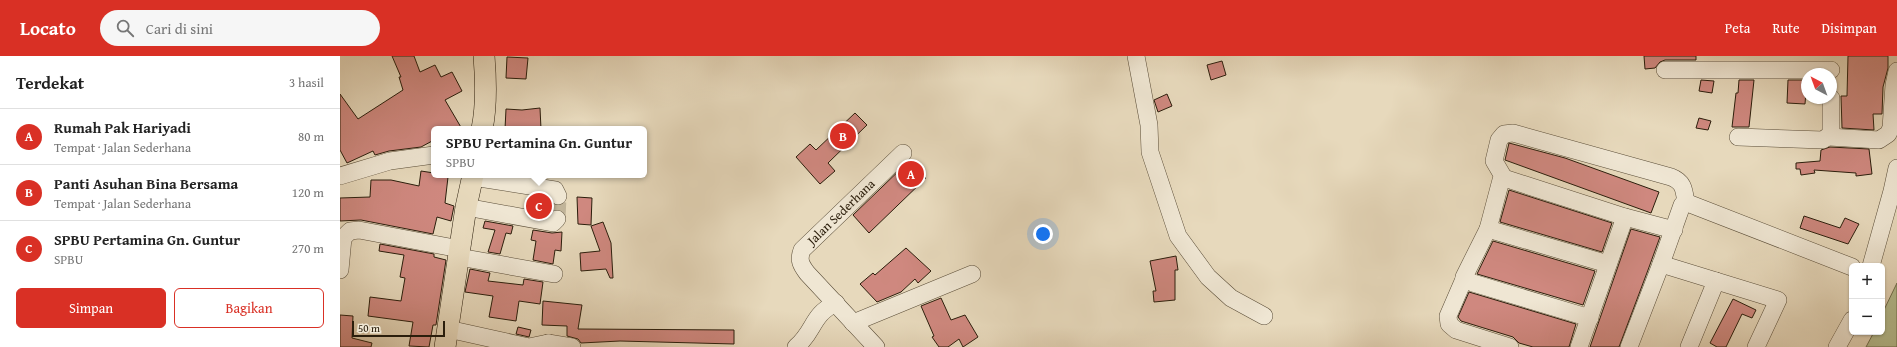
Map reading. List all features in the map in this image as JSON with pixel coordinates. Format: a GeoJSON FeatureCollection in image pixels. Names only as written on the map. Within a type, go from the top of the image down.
{"type":"FeatureCollection","features":[{"type":"Feature","properties":{"kind":"main road"},"geometry":{"type":"LineString","coordinates":[[483,126],[485,115],[486,85],[484,56]]}},
{"type":"Feature","properties":{"kind":"main road"},"geometry":{"type":"LineString","coordinates":[[447,338],[466,207],[473,178]]}},
{"type":"Feature","properties":{"kind":"street"},"geometry":{"type":"LineString","coordinates":[[1136,56],[1149,125],[1150,152],[1178,236],[1208,276],[1231,298],[1264,316]]}},
{"type":"Feature","properties":{"kind":"street"},"geometry":{"type":"LineString","coordinates":[[1665,70],[1832,67]]}},
{"type":"Feature","properties":{"kind":"street"},"geometry":{"type":"LineString","coordinates":[[1738,137],[1819,141],[1829,137],[1879,140],[1888,134],[1891,128],[1894,85],[1897,72]]}},
{"type":"Feature","properties":{"kind":"street"},"geometry":{"type":"LineString","coordinates":[[1829,137],[1831,134],[1831,104]]}},
{"type":"Feature","properties":{"kind":"street"},"geometry":{"type":"LineString","coordinates":[[1674,230],[1625,217],[1504,178],[1494,161],[1499,140],[1504,134],[1513,133],[1671,177],[1679,180],[1682,184],[1686,202]]}},
{"type":"Feature","properties":{"kind":"street","name":"Jalan Sederhana"},"geometry":{"type":"LineString","coordinates":[[872,345],[802,266],[800,256],[802,250],[903,153]]}},
{"type":"Feature","properties":{"kind":"street"},"geometry":{"type":"LineString","coordinates":[[340,176],[390,161],[431,155]]}},
{"type":"Feature","properties":{"kind":"street"},"geometry":{"type":"LineString","coordinates":[[1872,263],[1897,168]]}},
{"type":"Feature","properties":{"kind":"street"},"geometry":{"type":"LineString","coordinates":[[485,178],[555,190],[558,196]]}},
{"type":"Feature","properties":{"kind":"street"},"geometry":{"type":"LineString","coordinates":[[1504,178],[1501,180],[1488,229],[1448,316],[1449,324],[1456,330],[1504,346]]}},
{"type":"Feature","properties":{"kind":"street"},"geometry":{"type":"LineString","coordinates":[[1629,347],[1674,230],[1682,205],[1686,202]]}},
{"type":"Feature","properties":{"kind":"street"},"geometry":{"type":"LineString","coordinates":[[1686,202],[1849,266]]}},
{"type":"Feature","properties":{"kind":"street"},"geometry":{"type":"LineString","coordinates":[[466,207],[553,223],[557,219]]}},
{"type":"Feature","properties":{"kind":"street"},"geometry":{"type":"LineString","coordinates":[[1579,347],[1625,217]]}},
{"type":"Feature","properties":{"kind":"street"},"geometry":{"type":"LineString","coordinates":[[1488,229],[1608,264]]}},
{"type":"Feature","properties":{"kind":"street"},"geometry":{"type":"LineString","coordinates":[[340,270],[342,238],[350,231],[359,230],[554,274]]}},
{"type":"Feature","properties":{"kind":"street"},"geometry":{"type":"LineString","coordinates":[[1661,264],[1778,300],[1756,347]]}},
{"type":"Feature","properties":{"kind":"street"},"geometry":{"type":"LineString","coordinates":[[853,323],[972,274]]}},
{"type":"Feature","properties":{"kind":"street"},"geometry":{"type":"LineString","coordinates":[[1464,280],[1590,318]]}},
{"type":"Feature","properties":{"kind":"street"},"geometry":{"type":"LineString","coordinates":[[1689,347],[1716,281]]}},
{"type":"Feature","properties":{"kind":"street"},"geometry":{"type":"LineString","coordinates":[[796,347],[808,334],[819,314],[825,308],[836,303]]}},
{"type":"Feature","properties":{"kind":"street"},"geometry":{"type":"LineString","coordinates":[[1838,347],[1849,326]]}},
{"type":"Feature","properties":{"kind":"street"},"geometry":{"type":"LineString","coordinates":[[447,338],[529,347],[549,345],[572,347]]}},
{"type":"Feature","properties":{"kind":"green space"},"geometry":{"type":"Polygon","coordinates":[[[1897,283],[1897,347],[1866,347],[1872,335],[1885,335],[1885,308],[1897,283]]]}},
{"type":"Feature","properties":{"kind":"building"},"geometry":{"type":"Polygon","coordinates":[[[392,56],[414,56],[420,72],[435,65],[441,77],[452,72],[462,91],[445,100],[460,126],[431,126],[431,142],[421,147],[389,151],[375,155],[373,151],[347,163],[340,150],[340,94],[358,119],[403,90],[399,77],[401,77],[392,56]]]}},
{"type":"Feature","properties":{"kind":"building"},"geometry":{"type":"Polygon","coordinates":[[[1644,56],[1696,56],[1696,60],[1665,60],[1660,62],[1655,68],[1645,69],[1644,56]]]}},
{"type":"Feature","properties":{"kind":"building"},"geometry":{"type":"Polygon","coordinates":[[[1848,56],[1888,56],[1888,68],[1883,87],[1882,114],[1873,114],[1874,130],[1842,128],[1841,96],[1847,96],[1848,56]]]}},
{"type":"Feature","properties":{"kind":"building"},"geometry":{"type":"Polygon","coordinates":[[[507,57],[528,58],[526,79],[506,78],[507,57]]]}},
{"type":"Feature","properties":{"kind":"building"},"geometry":{"type":"Polygon","coordinates":[[[1222,61],[1226,75],[1211,80],[1207,65],[1222,61]]]}},
{"type":"Feature","properties":{"kind":"building"},"geometry":{"type":"Polygon","coordinates":[[[1701,80],[1714,81],[1712,93],[1699,91],[1701,80]]]}},
{"type":"Feature","properties":{"kind":"building"},"geometry":{"type":"Polygon","coordinates":[[[1739,80],[1754,80],[1749,127],[1732,127],[1739,80]]]}},
{"type":"Feature","properties":{"kind":"building"},"geometry":{"type":"Polygon","coordinates":[[[1788,80],[1801,80],[1801,104],[1787,103],[1788,80]]]}},
{"type":"Feature","properties":{"kind":"building"},"geometry":{"type":"Polygon","coordinates":[[[1167,94],[1172,106],[1158,112],[1154,100],[1167,94]]]}},
{"type":"Feature","properties":{"kind":"building"},"geometry":{"type":"Polygon","coordinates":[[[540,108],[541,126],[505,126],[506,109],[522,110],[540,108]]]}},
{"type":"Feature","properties":{"kind":"building"},"geometry":{"type":"Polygon","coordinates":[[[855,113],[867,125],[828,163],[835,171],[820,184],[796,157],[810,144],[816,150],[855,113]]]}},
{"type":"Feature","properties":{"kind":"building"},"geometry":{"type":"Polygon","coordinates":[[[1699,118],[1711,121],[1708,130],[1696,128],[1699,118]]]}},
{"type":"Feature","properties":{"kind":"building"},"geometry":{"type":"Polygon","coordinates":[[[1509,143],[1565,158],[1659,192],[1651,213],[1505,160],[1509,143]]]}},
{"type":"Feature","properties":{"kind":"building"},"geometry":{"type":"Polygon","coordinates":[[[1830,147],[1869,149],[1872,174],[1856,176],[1856,173],[1814,170],[1815,173],[1801,175],[1800,169],[1796,169],[1796,163],[1820,161],[1821,150],[1830,147]]]}},
{"type":"Feature","properties":{"kind":"building"},"geometry":{"type":"Polygon","coordinates":[[[909,161],[926,178],[869,233],[853,215],[909,161]]]}},
{"type":"Feature","properties":{"kind":"building"},"geometry":{"type":"Polygon","coordinates":[[[421,171],[431,173],[431,178],[448,178],[445,203],[454,206],[451,221],[437,217],[433,234],[361,220],[340,221],[340,198],[370,197],[371,180],[391,180],[419,186],[421,171]]]}},
{"type":"Feature","properties":{"kind":"building"},"geometry":{"type":"Polygon","coordinates":[[[1509,190],[1612,223],[1602,252],[1500,222],[1509,190]]]}},
{"type":"Feature","properties":{"kind":"building"},"geometry":{"type":"Polygon","coordinates":[[[577,197],[592,198],[591,225],[578,224],[577,197]]]}},
{"type":"Feature","properties":{"kind":"building"},"geometry":{"type":"Polygon","coordinates":[[[1804,216],[1840,228],[1845,218],[1859,224],[1848,244],[1800,228],[1804,216]]]}},
{"type":"Feature","properties":{"kind":"building"},"geometry":{"type":"Polygon","coordinates":[[[485,221],[513,226],[511,234],[506,233],[500,254],[488,252],[495,230],[483,228],[485,221]]]}},
{"type":"Feature","properties":{"kind":"building"},"geometry":{"type":"Polygon","coordinates":[[[603,222],[611,243],[613,278],[610,278],[606,269],[581,271],[580,253],[600,251],[591,226],[603,222]]]}},
{"type":"Feature","properties":{"kind":"building"},"geometry":{"type":"Polygon","coordinates":[[[1631,229],[1660,237],[1619,347],[1590,347],[1631,229]]]}},
{"type":"Feature","properties":{"kind":"building"},"geometry":{"type":"Polygon","coordinates":[[[533,230],[552,233],[562,232],[561,251],[555,250],[553,264],[533,260],[536,241],[531,240],[533,230]]]}},
{"type":"Feature","properties":{"kind":"building"},"geometry":{"type":"Polygon","coordinates":[[[1493,241],[1595,271],[1583,305],[1477,274],[1493,241]]]}},
{"type":"Feature","properties":{"kind":"building"},"geometry":{"type":"Polygon","coordinates":[[[380,244],[434,254],[434,257],[446,260],[436,325],[433,325],[429,347],[409,346],[413,322],[368,316],[370,297],[401,301],[405,278],[400,277],[404,255],[379,251],[380,244]]]}},
{"type":"Feature","properties":{"kind":"building"},"geometry":{"type":"Polygon","coordinates":[[[906,248],[931,271],[918,283],[915,279],[901,292],[877,302],[860,284],[873,273],[875,275],[906,248]]]}},
{"type":"Feature","properties":{"kind":"building"},"geometry":{"type":"Polygon","coordinates":[[[1176,256],[1178,270],[1175,270],[1175,300],[1154,302],[1153,291],[1156,291],[1150,261],[1176,256]]]}},
{"type":"Feature","properties":{"kind":"building"},"geometry":{"type":"Polygon","coordinates":[[[470,269],[490,273],[488,281],[523,285],[524,279],[543,282],[540,304],[519,301],[516,321],[489,317],[493,296],[465,292],[470,269]]]}},
{"type":"Feature","properties":{"kind":"building"},"geometry":{"type":"Polygon","coordinates":[[[1469,292],[1576,324],[1569,347],[1533,347],[1519,343],[1513,337],[1461,321],[1458,317],[1469,292]]]}},
{"type":"Feature","properties":{"kind":"building"},"geometry":{"type":"Polygon","coordinates":[[[941,298],[951,320],[965,315],[978,337],[963,347],[959,339],[948,347],[939,347],[932,337],[934,336],[921,306],[941,298]]]}},
{"type":"Feature","properties":{"kind":"building"},"geometry":{"type":"Polygon","coordinates":[[[1733,299],[1756,310],[1752,318],[1742,314],[1726,347],[1717,347],[1710,343],[1733,299]]]}},
{"type":"Feature","properties":{"kind":"building"},"geometry":{"type":"Polygon","coordinates":[[[543,301],[582,305],[578,329],[734,330],[734,344],[620,341],[581,343],[578,339],[567,336],[567,326],[542,325],[543,301]]]}},
{"type":"Feature","properties":{"kind":"building"},"geometry":{"type":"Polygon","coordinates":[[[340,315],[353,316],[352,338],[372,343],[371,347],[340,347],[340,315]]]}},
{"type":"Feature","properties":{"kind":"building"},"geometry":{"type":"Polygon","coordinates":[[[518,327],[531,330],[529,337],[516,334],[518,327]]]}},
{"type":"Feature","properties":{"kind":"tunnel"},"geometry":{"type":"LineString","coordinates":[[557,219],[558,196]]}},
{"type":"Feature","properties":{"kind":"place","name":"Panti Asuhan Bina Bersama"},"geometry":{"type":"Point","coordinates":[843,136]}},
{"type":"Feature","properties":{"kind":"place","name":"Rumah Pak Hariyadi"},"geometry":{"type":"Point","coordinates":[911,174]}},
{"type":"Feature","properties":{"kind":"place","name":"SPBU Pertamina Gn. Guntur"},"geometry":{"type":"Point","coordinates":[539,206]}}]}
